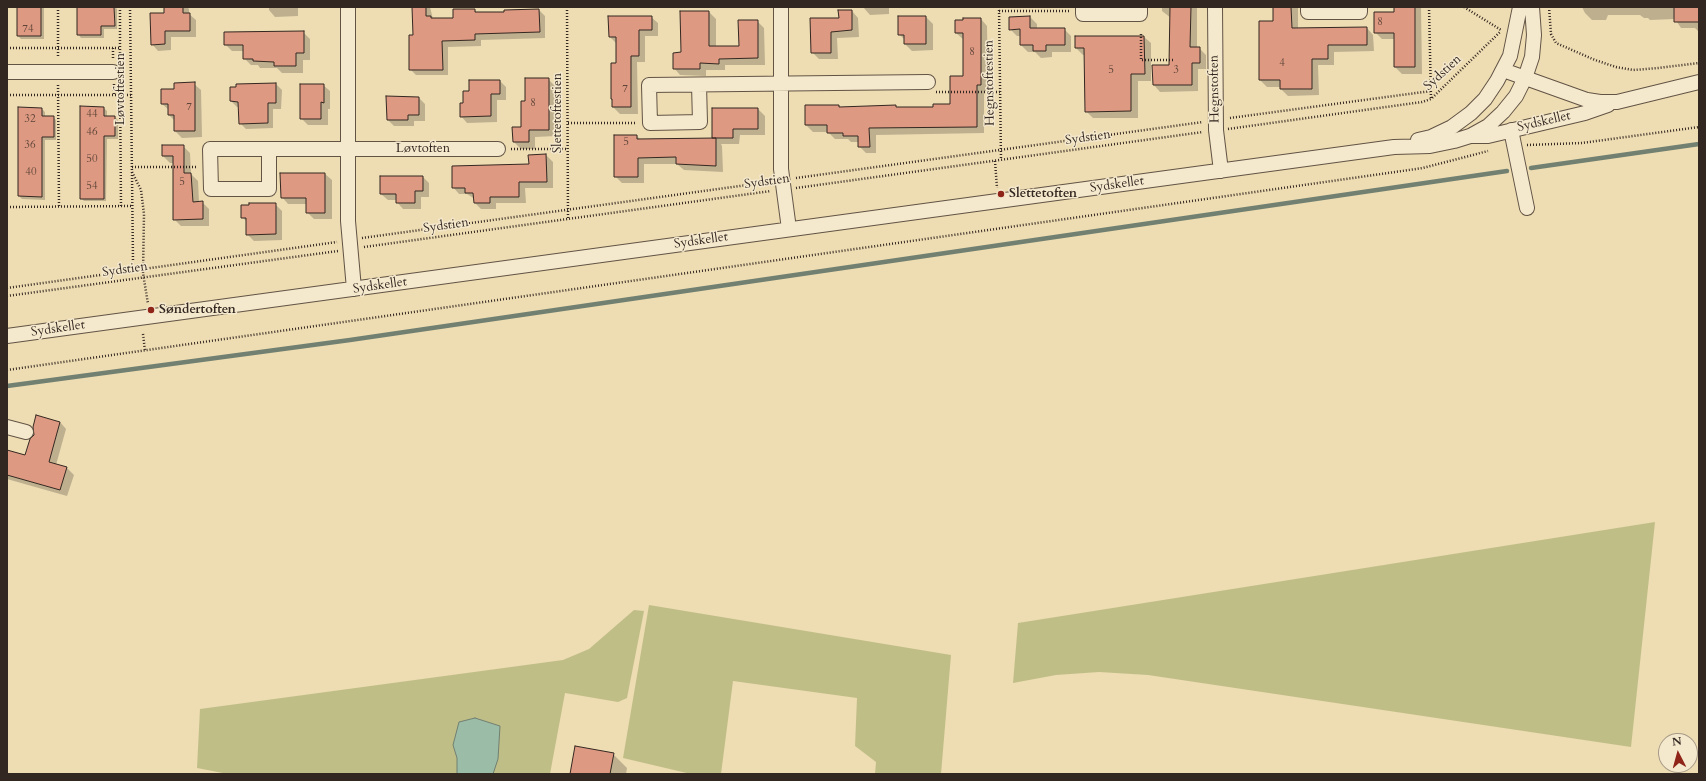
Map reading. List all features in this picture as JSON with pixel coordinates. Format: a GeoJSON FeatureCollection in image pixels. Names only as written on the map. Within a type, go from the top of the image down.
{"type":"FeatureCollection","features":[{"type":"Feature","properties":{"kind":"street"},"geometry":{"type":"LineString","coordinates":[[348,7],[348,221],[354,289]]}},
{"type":"Feature","properties":{"kind":"street"},"geometry":{"type":"LineString","coordinates":[[781,7],[783,185],[789,229]]}},
{"type":"Feature","properties":{"kind":"street"},"geometry":{"type":"LineString","coordinates":[[1083,10],[1140,14],[1140,7]]}},
{"type":"Feature","properties":{"kind":"street","name":"Hegnstoften"},"geometry":{"type":"LineString","coordinates":[[1215,7],[1216,125],[1221,171]]}},
{"type":"Feature","properties":{"kind":"street"},"geometry":{"type":"LineString","coordinates":[[1308,7],[1308,12],[1360,12],[1360,7]]}},
{"type":"Feature","properties":{"kind":"street"},"geometry":{"type":"LineString","coordinates":[[1503,70],[1510,56],[1520,7]]}},
{"type":"Feature","properties":{"kind":"street"},"geometry":{"type":"LineString","coordinates":[[1525,78],[1533,50],[1534,35],[1532,7]]}},
{"type":"Feature","properties":{"kind":"street","name":"Sydskellet"},"geometry":{"type":"LineString","coordinates":[[1394,147],[1431,137],[1452,126],[1471,113],[1485,99],[1503,70],[1587,100],[1616,102]]}},
{"type":"Feature","properties":{"kind":"street"},"geometry":{"type":"LineString","coordinates":[[7,72],[118,71]]}},
{"type":"Feature","properties":{"kind":"street","name":"Sydskellet"},"geometry":{"type":"LineString","coordinates":[[7,336],[1394,147],[1430,146],[1470,136],[1488,126],[1503,112],[1516,96],[1525,78]]}},
{"type":"Feature","properties":{"kind":"street"},"geometry":{"type":"LineString","coordinates":[[700,85],[700,122],[650,123],[650,85],[928,82]]}},
{"type":"Feature","properties":{"kind":"street","name":"Sydskellet"},"geometry":{"type":"LineString","coordinates":[[1470,136],[1488,136],[1585,113],[1616,102],[1699,82]]}},
{"type":"Feature","properties":{"kind":"street"},"geometry":{"type":"LineString","coordinates":[[1511,130],[1527,208]]}},
{"type":"Feature","properties":{"kind":"street","name":"Løvtoften"},"geometry":{"type":"LineString","coordinates":[[269,149],[269,189],[210,189],[210,149],[269,149],[349,149],[498,149]]}},
{"type":"Feature","properties":{"kind":"street"},"geometry":{"type":"LineString","coordinates":[[7,427],[26,432]]}},
{"type":"Feature","properties":{"kind":"path"},"geometry":{"type":"LineString","coordinates":[[58,7],[59,206]]}},
{"type":"Feature","properties":{"kind":"path"},"geometry":{"type":"LineString","coordinates":[[120,7],[120,48],[118,71],[120,95],[121,206]]}},
{"type":"Feature","properties":{"kind":"path","name":"Løvtoftestien"},"geometry":{"type":"LineString","coordinates":[[130,7],[133,261]]}},
{"type":"Feature","properties":{"kind":"path","name":"Slettetoftestien"},"geometry":{"type":"LineString","coordinates":[[567,7],[568,219]]}},
{"type":"Feature","properties":{"kind":"path"},"geometry":{"type":"LineString","coordinates":[[1429,7],[1432,99]]}},
{"type":"Feature","properties":{"kind":"path"},"geometry":{"type":"LineString","coordinates":[[1549,7],[1551,34],[1556,43],[1594,60],[1632,70],[1699,63]]}},
{"type":"Feature","properties":{"kind":"path"},"geometry":{"type":"LineString","coordinates":[[999,9],[1083,10]]}},
{"type":"Feature","properties":{"kind":"path","name":"Hegnstoftestien"},"geometry":{"type":"LineString","coordinates":[[999,9],[1000,160]]}},
{"type":"Feature","properties":{"kind":"path","name":"Sydstien"},"geometry":{"type":"LineString","coordinates":[[7,296],[144,278],[350,244],[568,219],[783,185],[1000,160],[1216,125],[1422,102],[1432,99],[1502,31]]}},
{"type":"Feature","properties":{"kind":"path"},"geometry":{"type":"LineString","coordinates":[[1141,34],[1141,60],[1174,60]]}},
{"type":"Feature","properties":{"kind":"path"},"geometry":{"type":"LineString","coordinates":[[7,48],[120,48]]}},
{"type":"Feature","properties":{"kind":"path"},"geometry":{"type":"LineString","coordinates":[[928,82],[931,92],[1000,92]]}},
{"type":"Feature","properties":{"kind":"path"},"geometry":{"type":"LineString","coordinates":[[7,288],[144,269],[350,244],[568,210],[783,185],[1000,150],[1216,125],[1431,91]]}},
{"type":"Feature","properties":{"kind":"path"},"geometry":{"type":"LineString","coordinates":[[7,95],[131,95]]}},
{"type":"Feature","properties":{"kind":"path"},"geometry":{"type":"LineString","coordinates":[[568,123],[650,123]]}},
{"type":"Feature","properties":{"kind":"path"},"geometry":{"type":"LineString","coordinates":[[1514,147],[1532,144],[1582,143],[1699,127]]}},
{"type":"Feature","properties":{"kind":"path"},"geometry":{"type":"LineString","coordinates":[[498,149],[568,149]]}},
{"type":"Feature","properties":{"kind":"path"},"geometry":{"type":"LineString","coordinates":[[7,370],[1415,169],[1489,151]]}},
{"type":"Feature","properties":{"kind":"path"},"geometry":{"type":"LineString","coordinates":[[995,160],[997,192]]}},
{"type":"Feature","properties":{"kind":"path"},"geometry":{"type":"LineString","coordinates":[[132,167],[210,167]]}},
{"type":"Feature","properties":{"kind":"path","name":"Løvtoftestien"},"geometry":{"type":"LineString","coordinates":[[132,172],[141,190],[144,214],[144,278],[148,308]]}},
{"type":"Feature","properties":{"kind":"path"},"geometry":{"type":"LineString","coordinates":[[7,207],[132,206]]}},
{"type":"Feature","properties":{"kind":"path"},"geometry":{"type":"LineString","coordinates":[[143,334],[145,351]]}},
{"type":"Feature","properties":{"kind":"shaded area"},"geometry":{"type":"Polygon","coordinates":[[[1655,522],[1631,747],[1148,675],[1099,672],[1056,675],[1013,683],[1018,623],[1655,522]]]}},
{"type":"Feature","properties":{"kind":"shaded area"},"geometry":{"type":"Polygon","coordinates":[[[649,605],[951,655],[941,774],[875,774],[876,762],[855,746],[857,698],[733,681],[721,774],[691,774],[623,758],[649,605]]]}},
{"type":"Feature","properties":{"kind":"shaded area"},"geometry":{"type":"Polygon","coordinates":[[[634,610],[644,611],[627,698],[618,702],[565,693],[550,774],[228,774],[197,768],[200,709],[563,660],[589,649],[634,610]]]}},
{"type":"Feature","properties":{"kind":"shaded area"},"geometry":{"type":"Polygon","coordinates":[[[475,718],[500,726],[498,759],[493,774],[457,774],[457,758],[453,745],[459,722],[475,718]]]}},
{"type":"Feature","properties":{"kind":"building"},"geometry":{"type":"Polygon","coordinates":[[[17,7],[41,7],[41,36],[17,36],[17,7]]]}},
{"type":"Feature","properties":{"kind":"building"},"geometry":{"type":"Polygon","coordinates":[[[77,7],[114,7],[115,26],[101,26],[101,35],[77,35],[77,7]]]}},
{"type":"Feature","properties":{"kind":"building"},"geometry":{"type":"Polygon","coordinates":[[[164,7],[183,7],[183,13],[190,13],[190,31],[165,31],[165,44],[151,45],[150,13],[164,13],[164,7]]]}},
{"type":"Feature","properties":{"kind":"building"},"geometry":{"type":"Polygon","coordinates":[[[412,7],[426,7],[426,16],[431,16],[431,18],[453,18],[453,9],[475,9],[475,12],[504,12],[504,10],[539,9],[540,32],[475,34],[475,40],[442,41],[443,70],[409,70],[409,35],[413,35],[412,7]]]}},
{"type":"Feature","properties":{"kind":"building"},"geometry":{"type":"Polygon","coordinates":[[[1170,7],[1191,7],[1190,47],[1200,47],[1200,63],[1192,63],[1192,85],[1153,85],[1152,65],[1169,65],[1170,7]]]}},
{"type":"Feature","properties":{"kind":"building"},"geometry":{"type":"Polygon","coordinates":[[[1273,7],[1291,7],[1292,28],[1367,27],[1367,45],[1328,45],[1328,59],[1312,59],[1312,89],[1280,89],[1280,80],[1259,80],[1259,21],[1273,21],[1273,7]]]}},
{"type":"Feature","properties":{"kind":"building"},"geometry":{"type":"Polygon","coordinates":[[[1394,7],[1415,7],[1415,67],[1394,67],[1394,33],[1374,33],[1374,12],[1394,12],[1394,7]]]}},
{"type":"Feature","properties":{"kind":"building"},"geometry":{"type":"Polygon","coordinates":[[[1674,7],[1699,7],[1699,22],[1674,22],[1674,7]]]}},
{"type":"Feature","properties":{"kind":"building"},"geometry":{"type":"Polygon","coordinates":[[[838,10],[852,10],[852,30],[831,32],[831,53],[811,53],[810,18],[839,18],[838,10]]]}},
{"type":"Feature","properties":{"kind":"building"},"geometry":{"type":"Polygon","coordinates":[[[680,11],[709,11],[709,46],[739,46],[738,20],[758,20],[758,58],[719,59],[719,64],[700,63],[700,69],[673,69],[673,53],[681,52],[680,11]]]}},
{"type":"Feature","properties":{"kind":"building"},"geometry":{"type":"Polygon","coordinates":[[[608,16],[652,16],[652,30],[639,30],[639,56],[631,56],[631,107],[612,107],[611,63],[616,63],[616,37],[609,37],[608,16]]]}},
{"type":"Feature","properties":{"kind":"building"},"geometry":{"type":"Polygon","coordinates":[[[898,16],[926,16],[926,44],[904,44],[904,35],[898,35],[898,16]]]}},
{"type":"Feature","properties":{"kind":"building"},"geometry":{"type":"Polygon","coordinates":[[[1030,16],[1030,28],[1065,28],[1065,45],[1046,45],[1046,51],[1033,51],[1033,45],[1020,45],[1020,29],[1009,30],[1009,17],[1030,16]]]}},
{"type":"Feature","properties":{"kind":"building"},"geometry":{"type":"Polygon","coordinates":[[[963,18],[981,18],[981,85],[977,85],[977,127],[869,128],[870,147],[858,147],[858,136],[843,136],[843,133],[827,133],[827,125],[805,125],[805,105],[839,105],[839,107],[896,105],[896,107],[933,107],[933,104],[950,104],[950,76],[963,76],[963,33],[955,33],[955,20],[963,20],[963,18]]]}},
{"type":"Feature","properties":{"kind":"building"},"geometry":{"type":"Polygon","coordinates":[[[304,31],[304,53],[296,53],[296,66],[274,66],[274,62],[243,59],[243,45],[224,45],[224,32],[304,31]]]}},
{"type":"Feature","properties":{"kind":"building"},"geometry":{"type":"Polygon","coordinates":[[[1075,36],[1144,36],[1145,74],[1131,74],[1131,111],[1085,112],[1084,48],[1075,48],[1075,36]]]}},
{"type":"Feature","properties":{"kind":"building"},"geometry":{"type":"Polygon","coordinates":[[[525,78],[549,78],[549,130],[529,130],[529,142],[513,142],[512,127],[521,127],[521,101],[525,101],[525,78]]]}},
{"type":"Feature","properties":{"kind":"building"},"geometry":{"type":"Polygon","coordinates":[[[469,80],[500,80],[500,94],[491,94],[491,116],[460,117],[460,103],[463,103],[463,91],[469,91],[469,80]]]}},
{"type":"Feature","properties":{"kind":"building"},"geometry":{"type":"Polygon","coordinates":[[[195,82],[195,131],[174,131],[174,115],[168,115],[168,104],[161,104],[161,89],[174,89],[174,83],[195,82]]]}},
{"type":"Feature","properties":{"kind":"building"},"geometry":{"type":"Polygon","coordinates":[[[276,83],[276,103],[268,103],[268,123],[239,124],[238,102],[230,101],[230,87],[236,87],[236,84],[276,83]]]}},
{"type":"Feature","properties":{"kind":"building"},"geometry":{"type":"Polygon","coordinates":[[[300,84],[324,84],[324,103],[321,102],[321,119],[300,119],[300,84]]]}},
{"type":"Feature","properties":{"kind":"building"},"geometry":{"type":"Polygon","coordinates":[[[386,96],[419,97],[419,115],[408,115],[408,120],[387,120],[386,96]]]}},
{"type":"Feature","properties":{"kind":"building"},"geometry":{"type":"Polygon","coordinates":[[[80,106],[104,107],[104,116],[115,116],[115,136],[104,136],[104,199],[80,199],[80,106]]]}},
{"type":"Feature","properties":{"kind":"building"},"geometry":{"type":"Polygon","coordinates":[[[18,107],[42,108],[42,116],[54,116],[54,137],[42,137],[42,197],[18,196],[18,107]]]}},
{"type":"Feature","properties":{"kind":"building"},"geometry":{"type":"Polygon","coordinates":[[[712,108],[758,108],[758,129],[733,129],[733,138],[712,138],[712,108]]]}},
{"type":"Feature","properties":{"kind":"building"},"geometry":{"type":"Polygon","coordinates":[[[614,135],[637,135],[637,139],[716,138],[716,166],[676,164],[676,157],[638,158],[638,177],[614,177],[614,135]]]}},
{"type":"Feature","properties":{"kind":"building"},"geometry":{"type":"Polygon","coordinates":[[[162,145],[184,145],[184,173],[191,173],[193,202],[203,201],[203,219],[173,220],[173,156],[162,156],[162,145]]]}},
{"type":"Feature","properties":{"kind":"building"},"geometry":{"type":"Polygon","coordinates":[[[546,154],[547,182],[519,182],[519,197],[490,197],[490,203],[474,203],[473,193],[465,193],[465,188],[452,188],[452,166],[529,164],[528,155],[546,154]]]}},
{"type":"Feature","properties":{"kind":"building"},"geometry":{"type":"Polygon","coordinates":[[[280,173],[325,173],[325,213],[306,213],[306,198],[281,198],[280,173]]]}},
{"type":"Feature","properties":{"kind":"building"},"geometry":{"type":"Polygon","coordinates":[[[380,176],[423,176],[423,191],[415,191],[415,203],[396,203],[396,194],[380,194],[380,176]]]}},
{"type":"Feature","properties":{"kind":"building"},"geometry":{"type":"Polygon","coordinates":[[[249,203],[276,203],[276,234],[246,235],[246,218],[241,218],[241,205],[249,205],[249,203]]]}},
{"type":"Feature","properties":{"kind":"building"},"geometry":{"type":"Polygon","coordinates":[[[36,415],[60,422],[49,462],[67,467],[60,490],[7,475],[7,450],[25,455],[30,439],[34,435],[33,427],[36,415]]]}},
{"type":"Feature","properties":{"kind":"building"},"geometry":{"type":"Polygon","coordinates":[[[575,746],[614,753],[610,774],[570,774],[575,746]]]}},
{"type":"Feature","properties":{"kind":"waterway"},"geometry":{"type":"LineString","coordinates":[[1531,168],[1699,144]]}},
{"type":"Feature","properties":{"kind":"waterway"},"geometry":{"type":"LineString","coordinates":[[7,386],[350,340],[1507,171]]}},
{"type":"Feature","properties":{"kind":"place","name":"Slettetoften"},"geometry":{"type":"Point","coordinates":[1001,194]}},
{"type":"Feature","properties":{"kind":"place","name":"Søndertoften"},"geometry":{"type":"Point","coordinates":[151,310]}}]}
